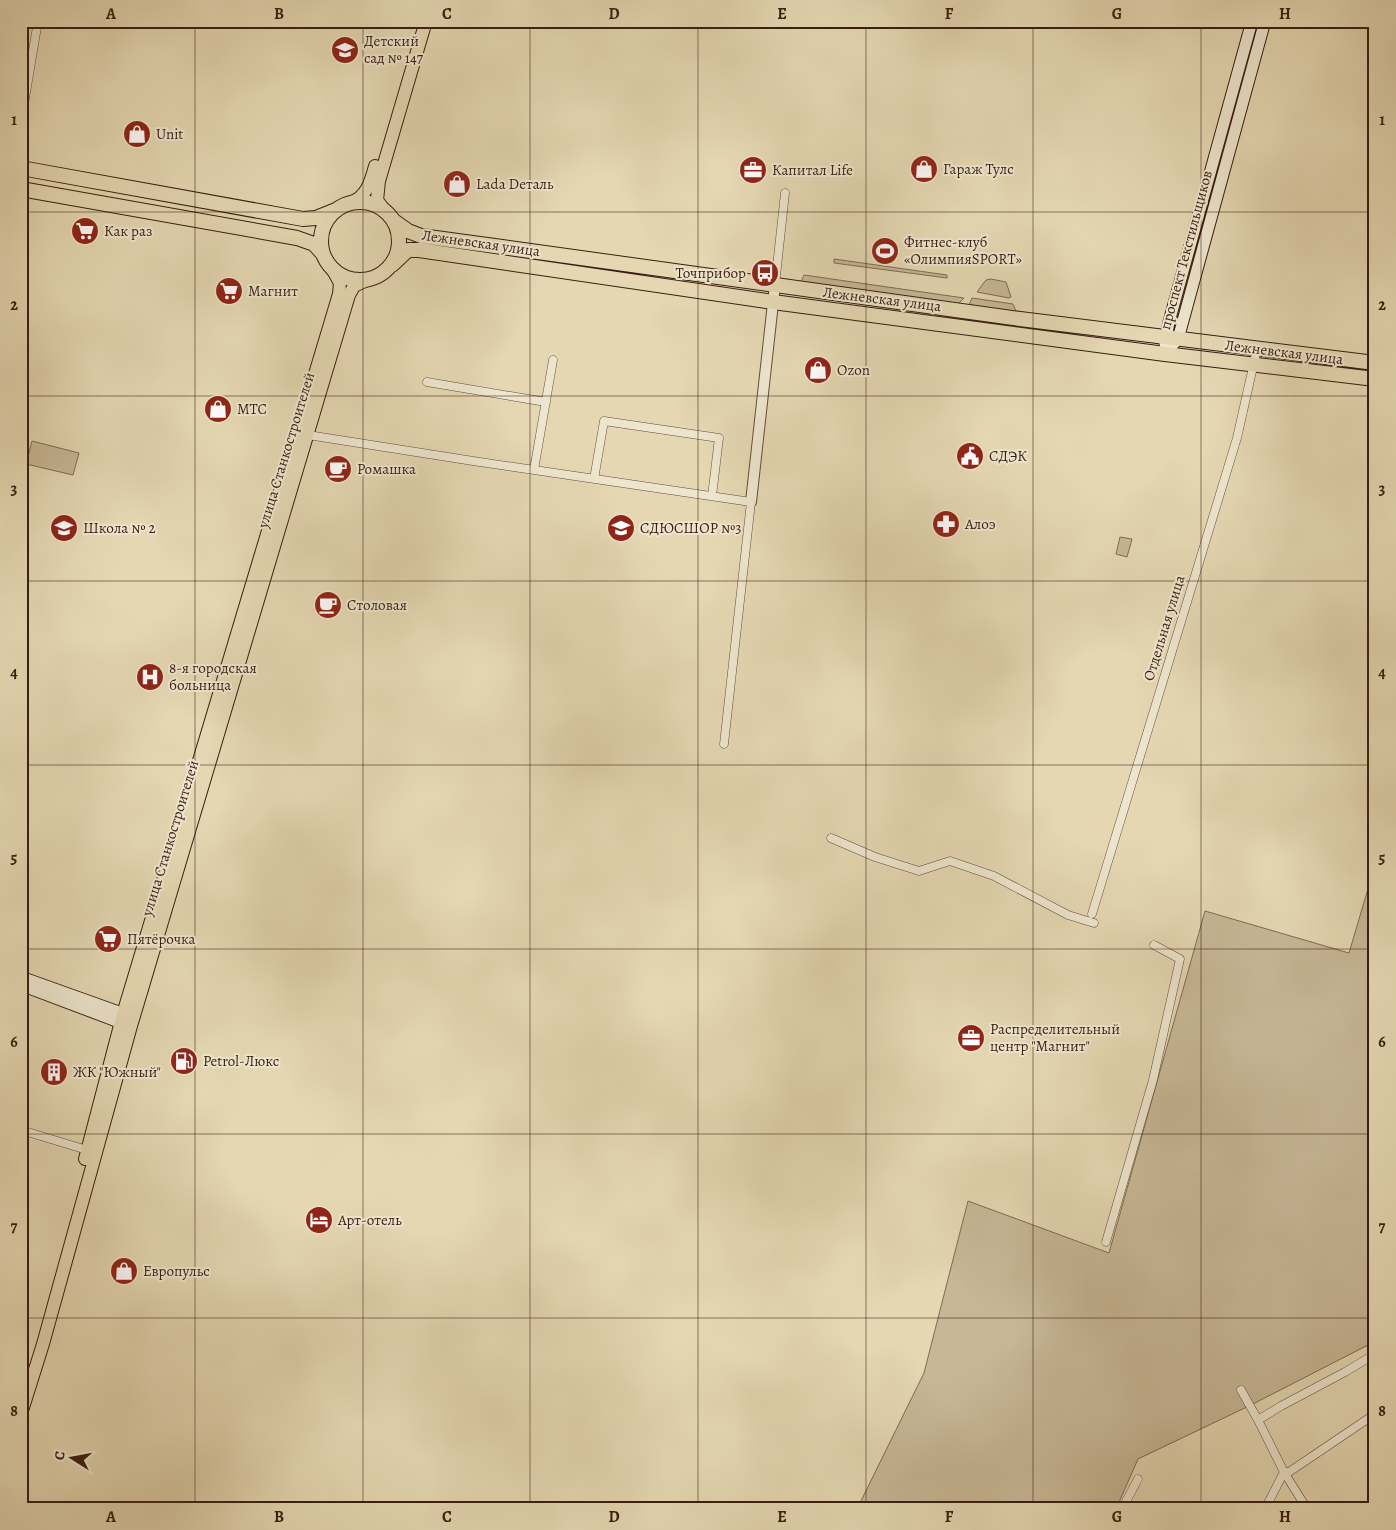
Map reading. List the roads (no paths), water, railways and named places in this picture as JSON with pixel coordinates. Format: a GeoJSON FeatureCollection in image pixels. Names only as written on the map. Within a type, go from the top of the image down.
{"type":"FeatureCollection","features":[{"type":"Feature","properties":{"kind":"highway"},"geometry":{"type":"LineString","coordinates":[[21,168],[303,219],[316,218],[350,203],[367,203],[385,211],[394,222],[397,228],[399,244],[392,265],[380,275],[365,281],[354,280],[343,276],[314,244],[298,238],[21,189]]}},
{"type":"Feature","properties":{"kind":"highway"},"geometry":{"type":"LineString","coordinates":[[327,260],[322,240],[323,230],[327,221],[336,210]]}},
{"type":"Feature","properties":{"kind":"highway","name":"Лежневская улица"},"geometry":{"type":"LineString","coordinates":[[394,222],[408,231],[421,236],[1171,339],[1375,363]]}},
{"type":"Feature","properties":{"kind":"highway","name":"Лежневская улица"},"geometry":{"type":"LineString","coordinates":[[392,265],[408,250],[419,250],[773,302],[1165,354],[1375,379]]}},
{"type":"Feature","properties":{"kind":"main road"},"geometry":{"type":"LineString","coordinates":[[350,203],[362,197],[370,184],[418,21]]}},
{"type":"Feature","properties":{"kind":"main road"},"geometry":{"type":"LineString","coordinates":[[385,211],[377,200],[380,180],[426,21]]}},
{"type":"Feature","properties":{"kind":"main road","name":"проспект Текстильщиков"},"geometry":{"type":"LineString","coordinates":[[1171,339],[1252,21]]}},
{"type":"Feature","properties":{"kind":"main road","name":"проспект Текстильщиков"},"geometry":{"type":"LineString","coordinates":[[1165,354],[1265,21]]}},
{"type":"Feature","properties":{"kind":"main road","name":"улица Станкостроителей"},"geometry":{"type":"LineString","coordinates":[[21,1414],[43,1344],[127,1020],[339,294],[340,282],[327,260]]}},
{"type":"Feature","properties":{"kind":"main road","name":"улица Станкостроителей"},"geometry":{"type":"LineString","coordinates":[[21,1390],[36,1342],[87,1150],[350,295],[354,286],[365,281]]}},
{"type":"Feature","properties":{"kind":"main road"},"geometry":{"type":"LineString","coordinates":[[21,977],[127,1020]]}},
{"type":"Feature","properties":{"kind":"main road"},"geometry":{"type":"LineString","coordinates":[[21,985],[127,1020]]}},
{"type":"Feature","properties":{"kind":"street"},"geometry":{"type":"LineString","coordinates":[[21,122],[38,21]]}},
{"type":"Feature","properties":{"kind":"street"},"geometry":{"type":"LineString","coordinates":[[724,744],[785,193]]}},
{"type":"Feature","properties":{"kind":"street","name":"Отдельная улица"},"geometry":{"type":"LineString","coordinates":[[1092,914],[1237,438],[1257,349]]}},
{"type":"Feature","properties":{"kind":"street"},"geometry":{"type":"LineString","coordinates":[[534,470],[553,360]]}},
{"type":"Feature","properties":{"kind":"street"},"geometry":{"type":"LineString","coordinates":[[427,382],[546,402]]}},
{"type":"Feature","properties":{"kind":"street"},"geometry":{"type":"LineString","coordinates":[[594,479],[604,421],[719,438],[712,496]]}},
{"type":"Feature","properties":{"kind":"street"},"geometry":{"type":"LineString","coordinates":[[308,434],[751,502]]}},
{"type":"Feature","properties":{"kind":"street"},"geometry":{"type":"LineString","coordinates":[[832,838],[875,857],[919,871],[950,861],[994,876],[1068,915],[1094,923]]}},
{"type":"Feature","properties":{"kind":"street"},"geometry":{"type":"LineString","coordinates":[[1106,1242],[1153,1080],[1180,959],[1154,946]]}},
{"type":"Feature","properties":{"kind":"street"},"geometry":{"type":"LineString","coordinates":[[21,1130],[87,1150]]}},
{"type":"Feature","properties":{"kind":"street"},"geometry":{"type":"LineString","coordinates":[[1258,1420],[1375,1354]]}},
{"type":"Feature","properties":{"kind":"street"},"geometry":{"type":"LineString","coordinates":[[1241,1390],[1284,1472],[1307,1509]]}},
{"type":"Feature","properties":{"kind":"street"},"geometry":{"type":"LineString","coordinates":[[1284,1472],[1289,1472],[1375,1414]]}},
{"type":"Feature","properties":{"kind":"street"},"geometry":{"type":"LineString","coordinates":[[1265,1509],[1284,1472]]}},
{"type":"Feature","properties":{"kind":"street"},"geometry":{"type":"LineString","coordinates":[[1122,1509],[1138,1479]]}},
{"type":"Feature","properties":{"kind":"place","name":"Детский сад № 147"},"geometry":{"type":"Point","coordinates":[345,50]}},
{"type":"Feature","properties":{"kind":"place","name":"Unit"},"geometry":{"type":"Point","coordinates":[137,134]}},
{"type":"Feature","properties":{"kind":"place","name":"Гараж Тулс"},"geometry":{"type":"Point","coordinates":[924,169]}},
{"type":"Feature","properties":{"kind":"place","name":"Капитал Life"},"geometry":{"type":"Point","coordinates":[753,170]}},
{"type":"Feature","properties":{"kind":"place","name":"Lada Dеталь"},"geometry":{"type":"Point","coordinates":[457,184]}},
{"type":"Feature","properties":{"kind":"place","name":"Как раз"},"geometry":{"type":"Point","coordinates":[85,231]}},
{"type":"Feature","properties":{"kind":"place","name":"Фитнес-клуб «ОлимпияSPORT»"},"geometry":{"type":"Point","coordinates":[885,251]}},
{"type":"Feature","properties":{"kind":"place","name":"Точприбор"},"geometry":{"type":"Point","coordinates":[765,273]}},
{"type":"Feature","properties":{"kind":"place","name":"Магнит"},"geometry":{"type":"Point","coordinates":[229,291]}},
{"type":"Feature","properties":{"kind":"place","name":"Ozon"},"geometry":{"type":"Point","coordinates":[818,370]}},
{"type":"Feature","properties":{"kind":"place","name":"МТС"},"geometry":{"type":"Point","coordinates":[218,409]}},
{"type":"Feature","properties":{"kind":"place","name":"СДЭК"},"geometry":{"type":"Point","coordinates":[970,456]}},
{"type":"Feature","properties":{"kind":"place","name":"Ромашка"},"geometry":{"type":"Point","coordinates":[338,469]}},
{"type":"Feature","properties":{"kind":"place","name":"Алоэ"},"geometry":{"type":"Point","coordinates":[946,524]}},
{"type":"Feature","properties":{"kind":"place","name":"Школа № 2"},"geometry":{"type":"Point","coordinates":[64,528]}},
{"type":"Feature","properties":{"kind":"place","name":"СДЮСШОР №3"},"geometry":{"type":"Point","coordinates":[621,528]}},
{"type":"Feature","properties":{"kind":"place","name":"Столовая"},"geometry":{"type":"Point","coordinates":[328,605]}},
{"type":"Feature","properties":{"kind":"place","name":"8-я городская больница"},"geometry":{"type":"Point","coordinates":[150,677]}},
{"type":"Feature","properties":{"kind":"place","name":"Пятёрочка"},"geometry":{"type":"Point","coordinates":[108,939]}},
{"type":"Feature","properties":{"kind":"place","name":"Распределительный центр \"Магнит\""},"geometry":{"type":"Point","coordinates":[971,1038]}},
{"type":"Feature","properties":{"kind":"place","name":"Petrol-Люкс"},"geometry":{"type":"Point","coordinates":[184,1061]}},
{"type":"Feature","properties":{"kind":"place","name":"ЖК \"Южный\""},"geometry":{"type":"Point","coordinates":[54,1072]}},
{"type":"Feature","properties":{"kind":"place","name":"Арт-отель"},"geometry":{"type":"Point","coordinates":[319,1220]}},
{"type":"Feature","properties":{"kind":"place","name":"Европульс"},"geometry":{"type":"Point","coordinates":[124,1271]}}]}
